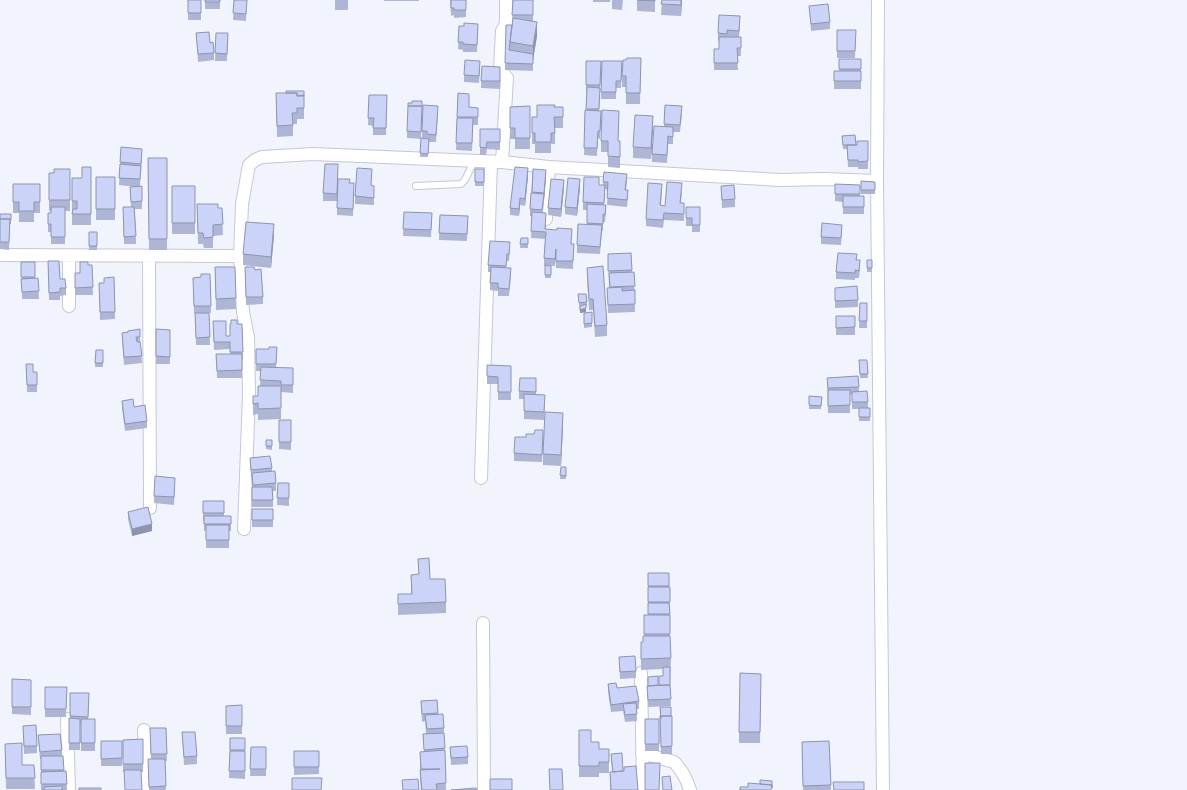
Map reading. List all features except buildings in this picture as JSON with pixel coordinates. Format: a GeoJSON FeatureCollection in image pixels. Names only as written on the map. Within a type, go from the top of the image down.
{"type":"FeatureCollection","features":[{"type":"Feature","properties":{"kind":"street"},"geometry":{"type":"LineString","coordinates":[[481,478],[496,162],[507,78],[500,70],[502,31],[506,24],[506,0]]}},
{"type":"Feature","properties":{"kind":"street"},"geometry":{"type":"LineString","coordinates":[[878,0],[877,181],[882,790]]}},
{"type":"Feature","properties":{"kind":"street"},"geometry":{"type":"LineString","coordinates":[[244,529],[249,395],[248,338],[243,312],[240,256],[242,204],[249,165],[255,160],[262,157],[313,154],[496,162],[549,167],[781,180],[824,179],[877,181]]}},
{"type":"Feature","properties":{"kind":"street"},"geometry":{"type":"LineString","coordinates":[[546,219],[549,167]]}},
{"type":"Feature","properties":{"kind":"street"},"geometry":{"type":"LineString","coordinates":[[0,255],[240,256]]}},
{"type":"Feature","properties":{"kind":"street"},"geometry":{"type":"LineString","coordinates":[[68,256],[69,306]]}},
{"type":"Feature","properties":{"kind":"street"},"geometry":{"type":"LineString","coordinates":[[149,256],[150,508]]}},
{"type":"Feature","properties":{"kind":"street"},"geometry":{"type":"LineString","coordinates":[[483,623],[484,790]]}},
{"type":"Feature","properties":{"kind":"street"},"geometry":{"type":"LineString","coordinates":[[641,673],[642,790]]}},
{"type":"Feature","properties":{"kind":"street"},"geometry":{"type":"LineString","coordinates":[[67,719],[69,790]]}},
{"type":"Feature","properties":{"kind":"street"},"geometry":{"type":"LineString","coordinates":[[144,730],[146,790]]}},
{"type":"Feature","properties":{"kind":"street"},"geometry":{"type":"LineString","coordinates":[[642,753],[674,762],[678,766],[690,790]]}},
{"type":"Feature","properties":{"kind":"lane"},"geometry":{"type":"LineString","coordinates":[[416,186],[461,184],[465,180],[474,161]]}}]}
